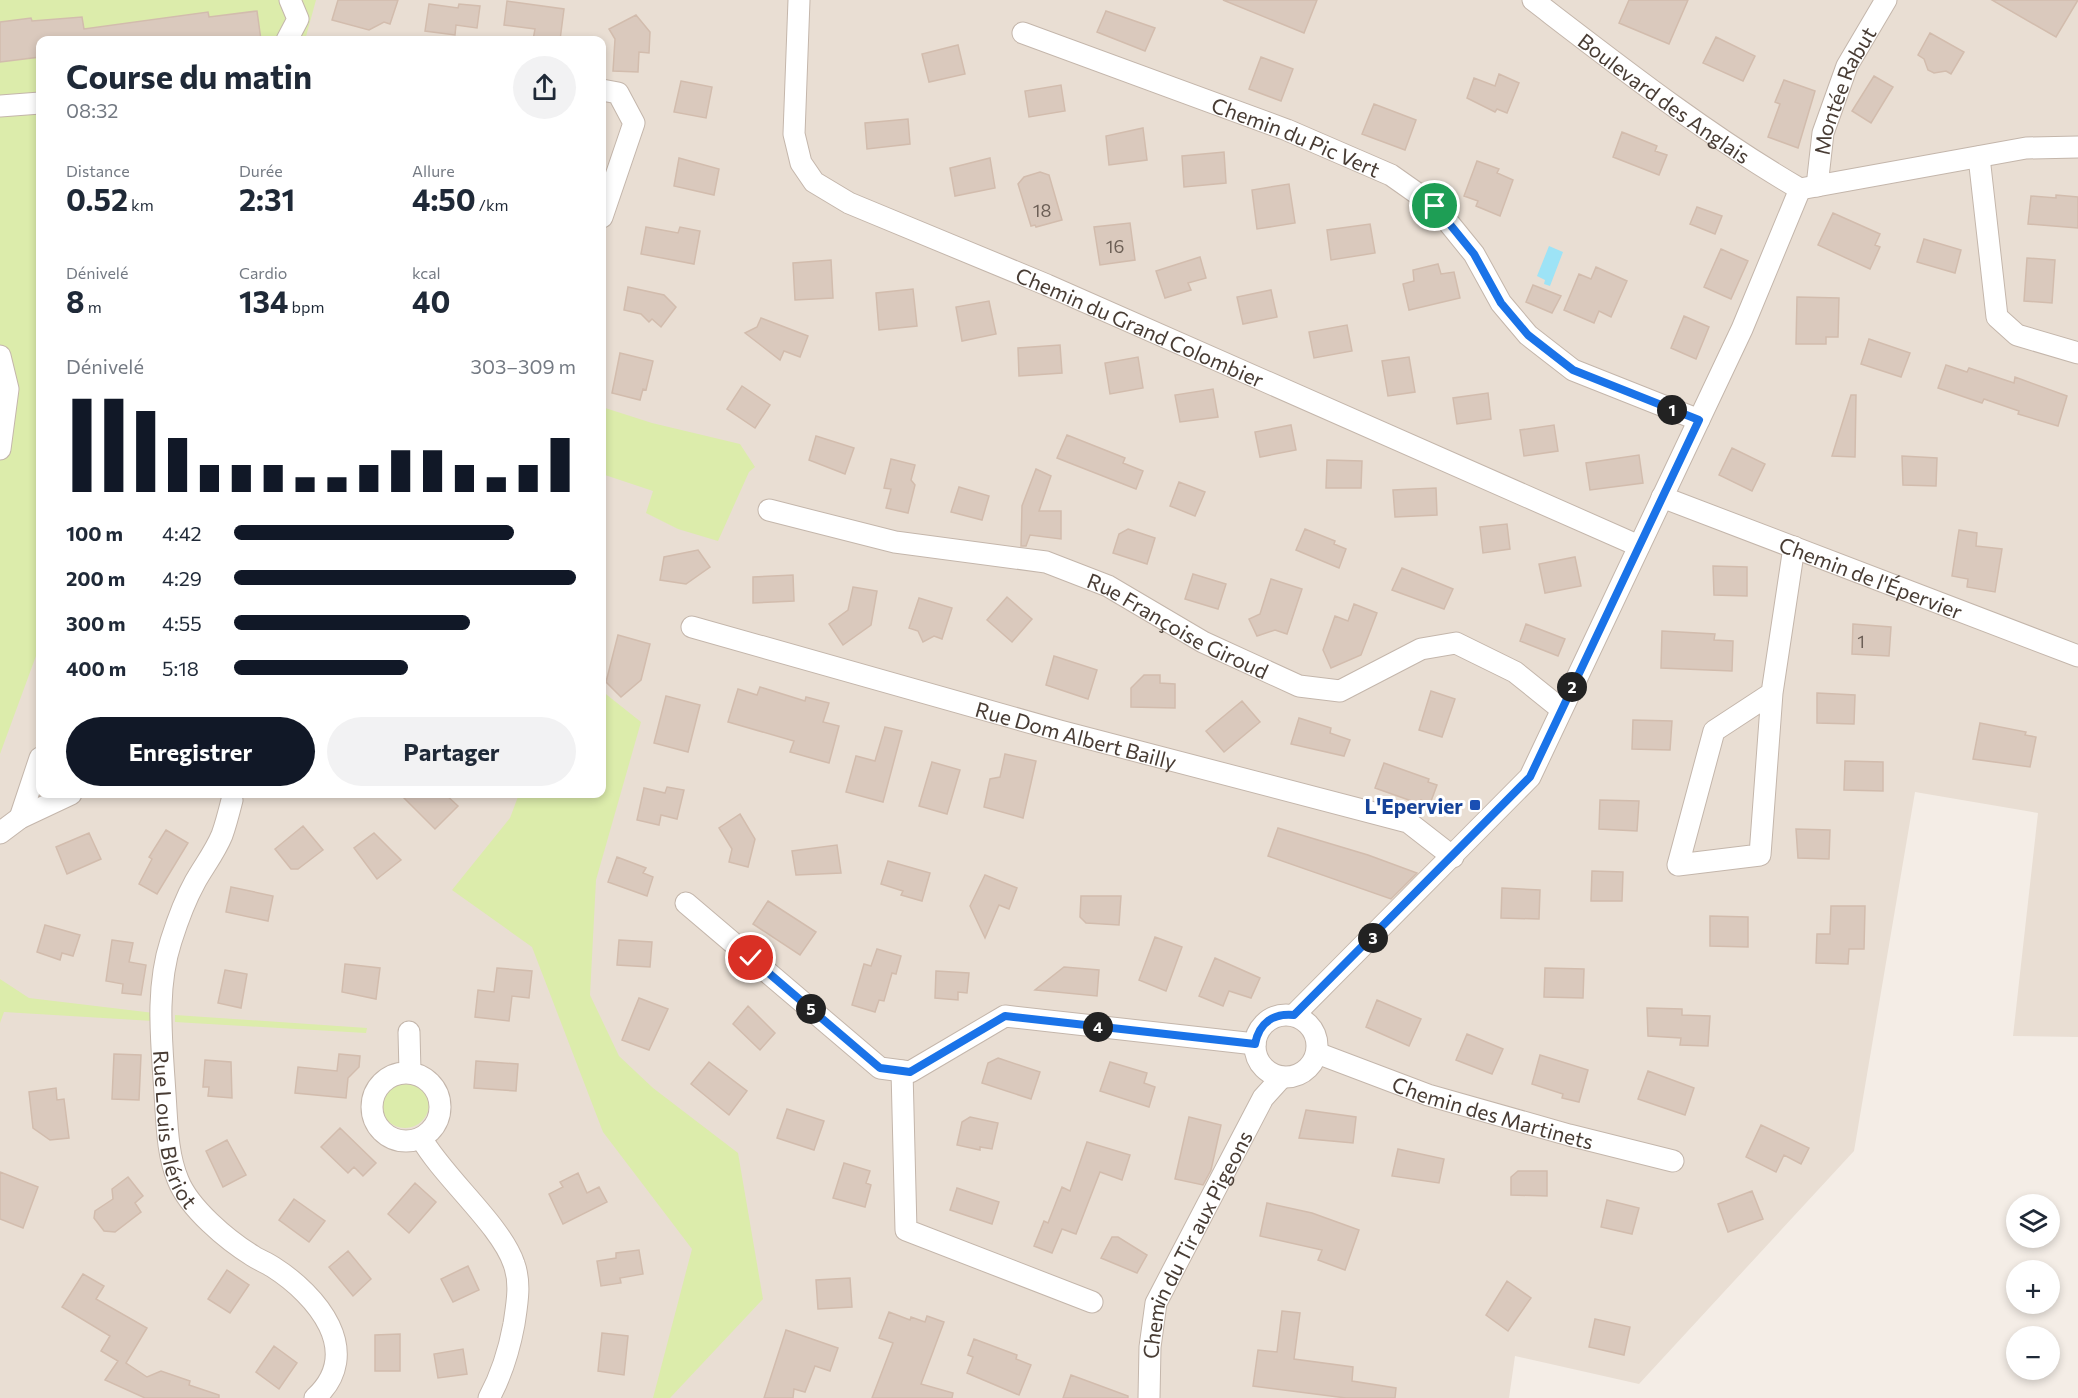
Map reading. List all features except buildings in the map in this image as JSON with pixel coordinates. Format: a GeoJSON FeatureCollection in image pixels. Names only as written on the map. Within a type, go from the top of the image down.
{"type":"FeatureCollection","features":[{"type":"Feature","properties":{"kind":"street"},"geometry":{"type":"LineString","coordinates":[[289,36],[298,19],[290,0]]}},
{"type":"Feature","properties":{"kind":"street","name":"Chemin du Grand Colombier"},"geometry":{"type":"LineString","coordinates":[[799,0],[794,134],[801,164],[814,182],[849,203],[1047,285],[1639,546]]}},
{"type":"Feature","properties":{"kind":"street","name":"Boulevard des Anglais"},"geometry":{"type":"LineString","coordinates":[[1533,0],[1592,46],[1762,167],[1809,188]]}},
{"type":"Feature","properties":{"kind":"street","name":"Montée Rabut"},"geometry":{"type":"LineString","coordinates":[[1809,188],[1823,133],[1847,66],[1887,0]]}},
{"type":"Feature","properties":{"kind":"street","name":"Chemin du Pic Vert"},"geometry":{"type":"LineString","coordinates":[[1023,33],[1287,130],[1391,175],[1435,206],[1474,254],[1501,303],[1528,335],[1573,370],[1699,420]]}},
{"type":"Feature","properties":{"kind":"street"},"geometry":{"type":"LineString","coordinates":[[606,91],[618,93],[634,123],[606,205]]}},
{"type":"Feature","properties":{"kind":"street"},"geometry":{"type":"LineString","coordinates":[[0,106],[36,103]]}},
{"type":"Feature","properties":{"kind":"street"},"geometry":{"type":"LineString","coordinates":[[1302,1020],[1319,991],[1530,777],[1809,188],[2026,148],[2078,147]]}},
{"type":"Feature","properties":{"kind":"street"},"geometry":{"type":"LineString","coordinates":[[1979,157],[1997,317],[2017,335],[2078,353]]}},
{"type":"Feature","properties":{"kind":"street"},"geometry":{"type":"LineString","coordinates":[[0,356],[8,389],[0,449]]}},
{"type":"Feature","properties":{"kind":"street","name":"Chemin de l'Épervier"},"geometry":{"type":"LineString","coordinates":[[1662,497],[2078,656]]}},
{"type":"Feature","properties":{"kind":"street","name":"Rue Françoise Giroud"},"geometry":{"type":"LineString","coordinates":[[769,510],[895,542],[1046,562],[1108,586],[1203,642],[1299,686],[1340,691],[1421,650],[1456,643],[1515,672],[1562,709]]}},
{"type":"Feature","properties":{"kind":"street"},"geometry":{"type":"LineString","coordinates":[[1772,693],[1714,731],[1678,865],[1760,855],[1772,693],[1794,547]]}},
{"type":"Feature","properties":{"kind":"street","name":"Rue Dom Albert Bailly"},"geometry":{"type":"LineString","coordinates":[[692,627],[1060,731],[1408,822],[1453,857]]}},
{"type":"Feature","properties":{"kind":"street"},"geometry":{"type":"LineString","coordinates":[[20,818],[36,770]]}},
{"type":"Feature","properties":{"kind":"street"},"geometry":{"type":"LineString","coordinates":[[0,832],[20,818],[62,798]]}},
{"type":"Feature","properties":{"kind":"street","name":"Rue Louis Blériot"},"geometry":{"type":"LineString","coordinates":[[233,798],[222,834],[195,883],[182,913],[166,961],[160,1019],[168,1135],[177,1179],[194,1207],[252,1256],[273,1267],[296,1284],[321,1310],[332,1329],[338,1363],[325,1388],[315,1398]]}},
{"type":"Feature","properties":{"kind":"street"},"geometry":{"type":"LineString","coordinates":[[686,903],[880,1068],[910,1072],[1005,1016],[1255,1044]]}},
{"type":"Feature","properties":{"kind":"street"},"geometry":{"type":"LineString","coordinates":[[1276,1016],[1302,1020],[1315,1032],[1317,1053],[1308,1069],[1292,1077],[1276,1075],[1258,1060],[1255,1044],[1261,1027],[1276,1016]]}},
{"type":"Feature","properties":{"kind":"street"},"geometry":{"type":"LineString","coordinates":[[409,1032],[410,1072]]}},
{"type":"Feature","properties":{"kind":"street","name":"Chemin des Martinets"},"geometry":{"type":"LineString","coordinates":[[1317,1053],[1428,1095],[1569,1136],[1673,1161]]}},
{"type":"Feature","properties":{"kind":"street"},"geometry":{"type":"LineString","coordinates":[[902,1071],[906,1230],[1092,1302]]}},
{"type":"Feature","properties":{"kind":"street"},"geometry":{"type":"LineString","coordinates":[[410,1072],[429,1082],[440,1101],[437,1123],[421,1138],[410,1141],[388,1136],[373,1118],[373,1095],[379,1085],[398,1073],[410,1072]]}},
{"type":"Feature","properties":{"kind":"street","name":"Chemin du Tir aux Pigeons"},"geometry":{"type":"LineString","coordinates":[[1149,1398],[1150,1347],[1156,1303],[1276,1075]]}},
{"type":"Feature","properties":{"kind":"street"},"geometry":{"type":"LineString","coordinates":[[421,1138],[430,1153],[494,1230],[514,1264],[519,1293],[511,1341],[503,1371],[489,1398]]}},
{"type":"Feature","properties":{"kind":"shaded area"},"geometry":{"type":"Polygon","coordinates":[[[0,0],[2078,0],[2078,1037],[2013,1036],[2038,813],[1915,792],[1854,1151],[1639,1384],[1515,1356],[1509,1398],[0,1398],[0,0]]]}},
{"type":"Feature","properties":{"kind":"green space"},"geometry":{"type":"Polygon","coordinates":[[[0,0],[316,0],[306,36],[36,36],[36,656],[0,754],[0,0]]]}},
{"type":"Feature","properties":{"kind":"green space"},"geometry":{"type":"Polygon","coordinates":[[[606,408],[652,423],[740,444],[755,467],[749,472],[718,541],[678,529],[646,513],[653,491],[606,475],[606,408]]]}},
{"type":"Feature","properties":{"kind":"green space"},"geometry":{"type":"Polygon","coordinates":[[[606,694],[641,722],[596,880],[590,995],[619,1056],[653,1088],[738,1153],[763,1299],[670,1398],[653,1398],[692,1249],[603,1132],[532,947],[452,890],[510,818],[518,798],[606,798],[606,694]]]}},
{"type":"Feature","properties":{"kind":"green space"},"geometry":{"type":"Polygon","coordinates":[[[0,979],[29,998],[154,1013],[153,1021],[4,1012],[0,1023],[0,979]]]}},
{"type":"Feature","properties":{"kind":"green space"},"geometry":{"type":"Polygon","coordinates":[[[175,1015],[367,1028],[366,1033],[175,1022],[175,1015]]]}},
{"type":"Feature","properties":{"kind":"green space"},"geometry":{"type":"Polygon","coordinates":[[[400,1080],[410,1080],[425,1090],[429,1104],[425,1118],[419,1124],[410,1128],[400,1128],[385,1118],[381,1109],[381,1099],[391,1084],[400,1080]]]}},
{"type":"Feature","properties":{"kind":"water"},"geometry":{"type":"Polygon","coordinates":[[[1549,246],[1563,252],[1550,286],[1544,284],[1545,280],[1537,276],[1549,246]]]}},
{"type":"Feature","properties":{"kind":"place","name":"L'Epervier"},"geometry":{"type":"Point","coordinates":[1475,805]}},
{"type":"Feature","properties":{"kind":"route"},"geometry":{"type":"LineString","coordinates":[[751,958],[880,1068],[910,1072],[1005,1016],[1255,1044],[1261,1027],[1268,1020],[1285,1014],[1294,1015],[1530,777],[1699,420],[1573,370],[1528,335],[1501,303],[1474,254],[1435,206]]}}]}
